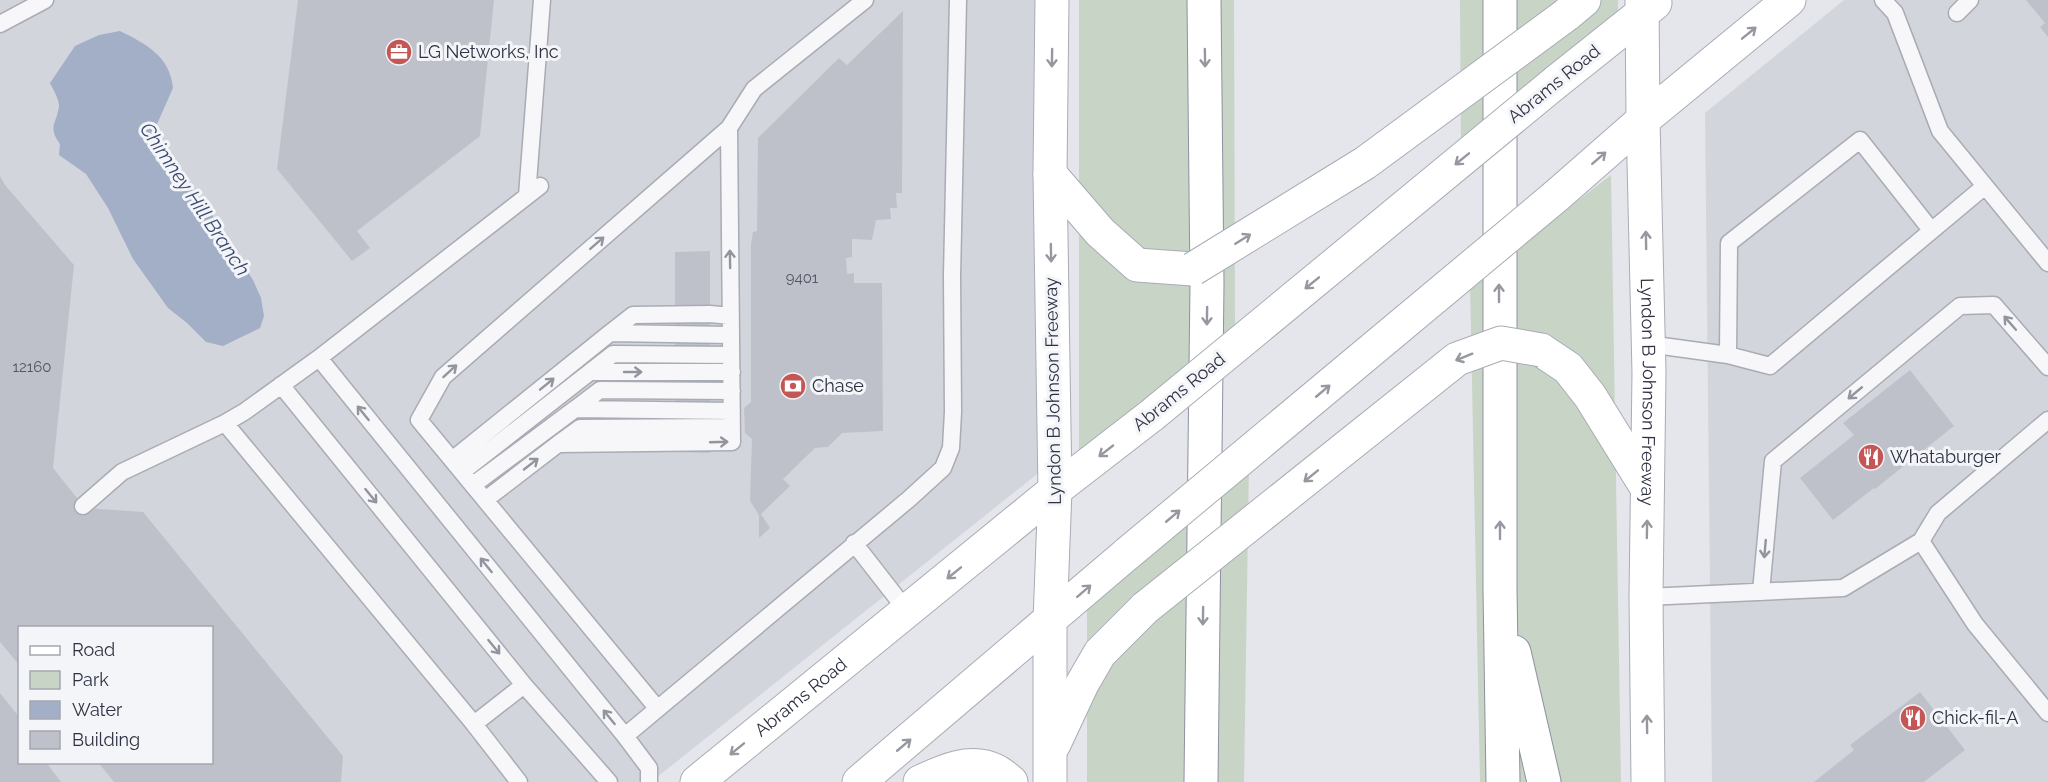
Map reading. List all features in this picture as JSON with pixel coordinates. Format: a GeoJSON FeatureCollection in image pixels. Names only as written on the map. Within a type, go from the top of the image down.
{"type":"FeatureCollection","features":[{"type":"Feature","properties":{"kind":"main road","name":"Lyndon B Johnson Freeway"},"geometry":{"type":"LineString","coordinates":[[1050,767],[1050,621],[1055,490],[1050,174],[1052,0]]}},
{"type":"Feature","properties":{"kind":"main road"},"geometry":{"type":"LineString","coordinates":[[1201,782],[1207,284],[1204,0]]}},
{"type":"Feature","properties":{"kind":"main road"},"geometry":{"type":"LineString","coordinates":[[1500,0],[1500,589],[1503,782]]}},
{"type":"Feature","properties":{"kind":"main road"},"geometry":{"type":"LineString","coordinates":[[859,782],[1128,553],[1789,0]]}},
{"type":"Feature","properties":{"kind":"main road","name":"Lyndon B Johnson Freeway"},"geometry":{"type":"LineString","coordinates":[[1648,4],[1643,120],[1648,344],[1646,597],[1648,782]]}},
{"type":"Feature","properties":{"kind":"main road","name":"Abrams Road"},"geometry":{"type":"LineString","coordinates":[[697,782],[1055,490],[1152,415],[1648,4]]}},
{"type":"Feature","properties":{"kind":"main road"},"geometry":{"type":"LineString","coordinates":[[1050,174],[1100,232],[1137,265],[1193,269],[1365,163],[1575,7]]}},
{"type":"Feature","properties":{"kind":"main road"},"geometry":{"type":"LineString","coordinates":[[1050,767],[1082,684],[1100,653],[1145,608],[1456,359],[1501,343],[1541,350],[1568,368],[1590,396],[1647,488]]}},
{"type":"Feature","properties":{"kind":"main road"},"geometry":{"type":"LineString","coordinates":[[1500,589],[1544,782]]}},
{"type":"Feature","properties":{"kind":"main road"},"geometry":{"type":"LineString","coordinates":[[920,782],[959,766],[975,765],[996,770],[1011,782]]}},
{"type":"Feature","properties":{"kind":"lane"},"geometry":{"type":"LineString","coordinates":[[0,24],[45,0]]}},
{"type":"Feature","properties":{"kind":"lane"},"geometry":{"type":"LineString","coordinates":[[83,506],[122,472],[225,423],[281,385],[533,191],[542,0]]}},
{"type":"Feature","properties":{"kind":"lane"},"geometry":{"type":"LineString","coordinates":[[657,708],[419,420],[443,377],[729,128],[754,89],[865,0]]}},
{"type":"Feature","properties":{"kind":"lane"},"geometry":{"type":"LineString","coordinates":[[624,736],[943,468],[951,448],[953,412],[952,276],[958,0]]}},
{"type":"Feature","properties":{"kind":"lane"},"geometry":{"type":"LineString","coordinates":[[1884,0],[1895,13],[1940,131],[2048,263]]}},
{"type":"Feature","properties":{"kind":"lane"},"geometry":{"type":"LineString","coordinates":[[1956,12],[1970,0]]}},
{"type":"Feature","properties":{"kind":"lane"},"geometry":{"type":"LineString","coordinates":[[485,500],[558,444],[732,442],[729,128]]}},
{"type":"Feature","properties":{"kind":"lane"},"geometry":{"type":"LineString","coordinates":[[1728,355],[1729,243],[1860,140],[1931,230]]}},
{"type":"Feature","properties":{"kind":"lane"},"geometry":{"type":"LineString","coordinates":[[1648,344],[1728,355],[1770,366],[1985,186]]}},
{"type":"Feature","properties":{"kind":"lane"},"geometry":{"type":"LineString","coordinates":[[1761,592],[1773,461],[1960,306],[1994,305],[2048,368]]}},
{"type":"Feature","properties":{"kind":"lane"},"geometry":{"type":"LineString","coordinates":[[462,472],[610,333],[633,315],[731,316]]}},
{"type":"Feature","properties":{"kind":"lane"},"geometry":{"type":"LineString","coordinates":[[610,333],[731,335]]}},
{"type":"Feature","properties":{"kind":"lane"},"geometry":{"type":"LineString","coordinates":[[462,472],[613,354],[731,355]]}},
{"type":"Feature","properties":{"kind":"lane"},"geometry":{"type":"LineString","coordinates":[[319,358],[650,768],[649,782]]}},
{"type":"Feature","properties":{"kind":"lane"},"geometry":{"type":"LineString","coordinates":[[590,372],[732,372]]}},
{"type":"Feature","properties":{"kind":"lane"},"geometry":{"type":"LineString","coordinates":[[281,385],[524,685],[609,782]]}},
{"type":"Feature","properties":{"kind":"lane"},"geometry":{"type":"LineString","coordinates":[[462,472],[575,409],[600,390],[732,391]]}},
{"type":"Feature","properties":{"kind":"lane"},"geometry":{"type":"LineString","coordinates":[[575,409],[732,419]]}},
{"type":"Feature","properties":{"kind":"lane"},"geometry":{"type":"LineString","coordinates":[[1646,597],[1843,588],[1921,541],[1938,513],[2048,420]]}},
{"type":"Feature","properties":{"kind":"lane"},"geometry":{"type":"LineString","coordinates":[[225,423],[474,724],[519,782]]}},
{"type":"Feature","properties":{"kind":"lane"},"geometry":{"type":"LineString","coordinates":[[1921,541],[1975,624],[2048,712]]}},
{"type":"Feature","properties":{"kind":"lane"},"geometry":{"type":"LineString","coordinates":[[854,543],[907,611]]}},
{"type":"Feature","properties":{"kind":"lane"},"geometry":{"type":"LineString","coordinates":[[474,724],[524,685]]}},
{"type":"Feature","properties":{"kind":"shaded area"},"geometry":{"type":"Polygon","coordinates":[[[0,0],[1052,0],[1051,463],[651,782],[0,782],[0,0]]]}},
{"type":"Feature","properties":{"kind":"shaded area"},"geometry":{"type":"Polygon","coordinates":[[[1844,0],[2048,0],[2048,782],[1712,782],[1705,113],[1844,0]]]}},
{"type":"Feature","properties":{"kind":"green space"},"geometry":{"type":"Polygon","coordinates":[[[1079,0],[1234,0],[1235,330],[1079,454],[1079,0]]]}},
{"type":"Feature","properties":{"kind":"green space"},"geometry":{"type":"Polygon","coordinates":[[[1460,0],[1618,0],[1618,24],[1461,147],[1460,0]]]}},
{"type":"Feature","properties":{"kind":"green space"},"geometry":{"type":"Polygon","coordinates":[[[1611,175],[1621,782],[1480,782],[1470,283],[1611,175]]]}},
{"type":"Feature","properties":{"kind":"green space"},"geometry":{"type":"Polygon","coordinates":[[[1249,462],[1244,782],[1087,782],[1087,604],[1249,462]]]}},
{"type":"Feature","properties":{"kind":"water","name":"Chimney Hill Branch"},"geometry":{"type":"Polygon","coordinates":[[[120,31],[155,52],[162,59],[171,77],[173,88],[150,140],[156,161],[186,182],[211,213],[253,280],[261,298],[264,316],[260,328],[223,346],[206,342],[168,308],[133,259],[108,208],[86,174],[59,155],[60,144],[53,129],[59,103],[50,83],[75,46],[99,35],[120,31]]]}},
{"type":"Feature","properties":{"kind":"building"},"geometry":{"type":"Polygon","coordinates":[[[298,0],[494,0],[480,136],[357,231],[370,248],[352,261],[277,169],[298,0]]]}},
{"type":"Feature","properties":{"kind":"building"},"geometry":{"type":"Polygon","coordinates":[[[2026,0],[2048,0],[2048,37],[2040,27],[2045,23],[2026,0]]]}},
{"type":"Feature","properties":{"kind":"building"},"geometry":{"type":"Polygon","coordinates":[[[903,11],[902,193],[896,193],[897,208],[890,208],[891,219],[876,220],[872,240],[852,239],[852,257],[846,258],[847,274],[854,273],[854,283],[882,283],[883,431],[842,433],[828,447],[815,448],[783,479],[790,486],[761,514],[770,528],[759,538],[759,515],[750,501],[752,439],[745,433],[744,408],[751,402],[751,244],[753,232],[757,231],[758,138],[839,58],[847,65],[903,11]]]}},
{"type":"Feature","properties":{"kind":"building"},"geometry":{"type":"Polygon","coordinates":[[[0,176],[5,185],[74,265],[53,468],[85,508],[143,512],[343,756],[341,782],[114,782],[100,764],[213,764],[213,626],[18,626],[18,664],[0,642],[0,176]]]}},
{"type":"Feature","properties":{"kind":"building"},"geometry":{"type":"Polygon","coordinates":[[[710,251],[710,453],[675,452],[675,252],[710,251]]]}},
{"type":"Feature","properties":{"kind":"building","name":"Whataburger"},"geometry":{"type":"Polygon","coordinates":[[[1910,370],[1954,426],[1833,520],[1800,478],[1854,435],[1843,423],[1910,370]]]}},
{"type":"Feature","properties":{"kind":"building","name":"Chick-fil-A"},"geometry":{"type":"Polygon","coordinates":[[[1920,692],[1965,750],[1924,782],[1814,782],[1854,750],[1850,745],[1920,692]]]}},
{"type":"Feature","properties":{"kind":"building"},"geometry":{"type":"Polygon","coordinates":[[[0,693],[18,716],[18,764],[48,764],[61,782],[0,782],[0,693]]]}},
{"type":"Feature","properties":{"kind":"place","name":"LG Networks, Inc"},"geometry":{"type":"Point","coordinates":[399,52]}},
{"type":"Feature","properties":{"kind":"place","name":"Chase"},"geometry":{"type":"Point","coordinates":[793,386]}},
{"type":"Feature","properties":{"kind":"place","name":"Whataburger"},"geometry":{"type":"Point","coordinates":[1871,457]}},
{"type":"Feature","properties":{"kind":"place","name":"Chick-fil-A"},"geometry":{"type":"Point","coordinates":[1913,718]}}]}
